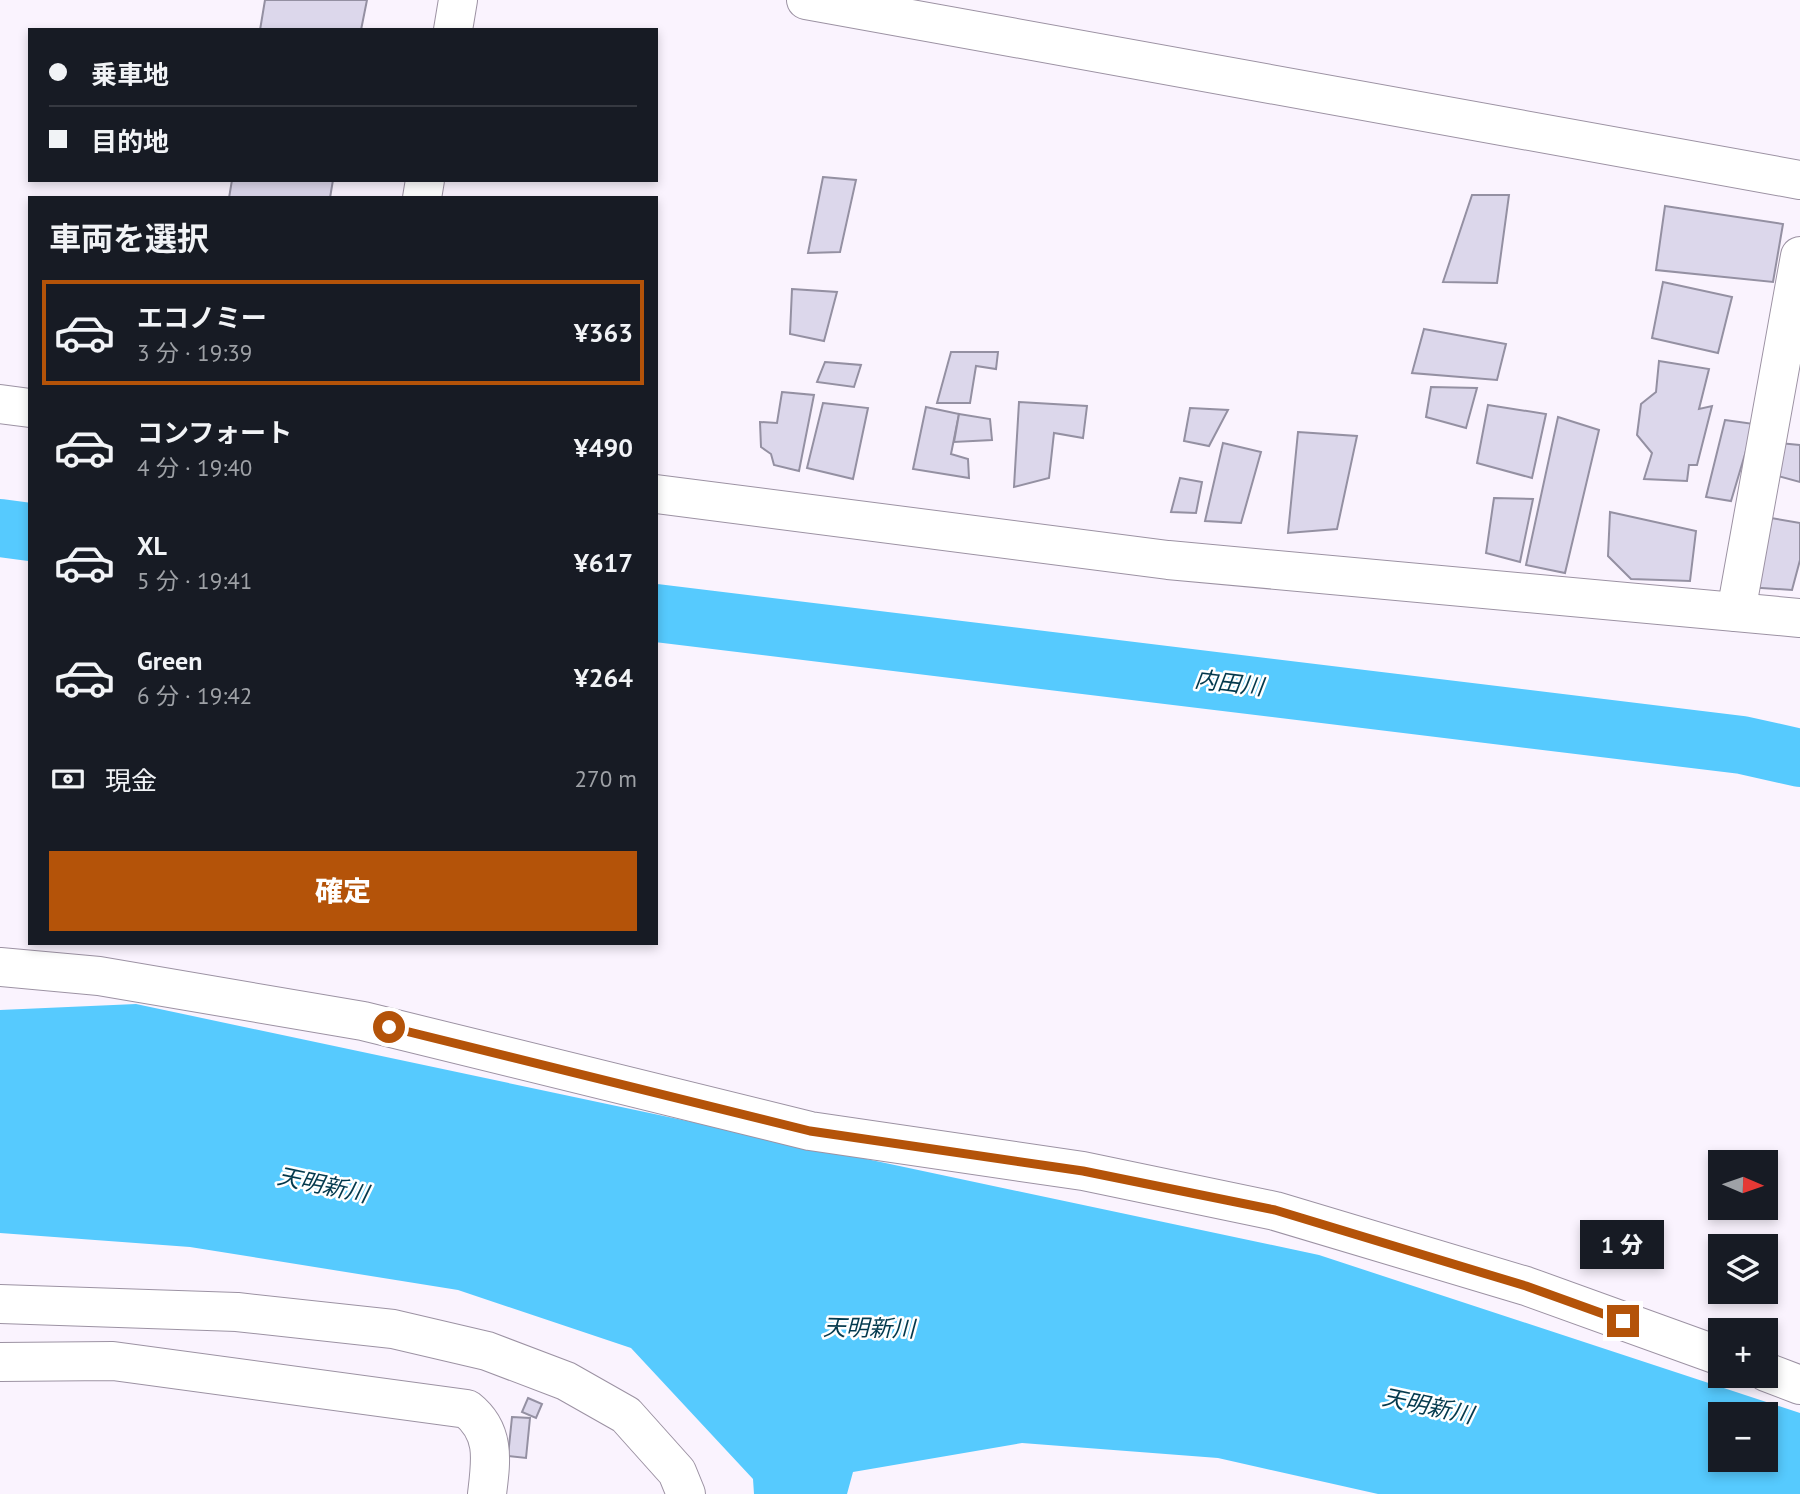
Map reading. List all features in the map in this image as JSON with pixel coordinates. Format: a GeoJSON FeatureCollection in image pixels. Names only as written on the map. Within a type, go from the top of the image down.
{"type":"FeatureCollection","features":[{"type":"Feature","properties":{"kind":"street"},"geometry":{"type":"LineString","coordinates":[[453,28],[458,0]]}},
{"type":"Feature","properties":{"kind":"street"},"geometry":{"type":"LineString","coordinates":[[806,0],[1800,180]]}},
{"type":"Feature","properties":{"kind":"street"},"geometry":{"type":"LineString","coordinates":[[1736,612],[1800,256]]}},
{"type":"Feature","properties":{"kind":"street"},"geometry":{"type":"LineString","coordinates":[[0,404],[28,408]]}},
{"type":"Feature","properties":{"kind":"street"},"geometry":{"type":"LineString","coordinates":[[658,494],[1168,560],[1800,618]]}},
{"type":"Feature","properties":{"kind":"street"},"geometry":{"type":"LineString","coordinates":[[0,967],[99,976],[363,1021],[810,1131],[1083,1171],[1275,1210],[1526,1286],[1708,1352]]}},
{"type":"Feature","properties":{"kind":"street"},"geometry":{"type":"LineString","coordinates":[[0,1304],[237,1312],[393,1329],[487,1351],[566,1381],[626,1415],[677,1472],[686,1494]]}},
{"type":"Feature","properties":{"kind":"street"},"geometry":{"type":"LineString","coordinates":[[0,1363],[113,1361],[467,1409],[480,1419],[492,1454],[487,1494]]}},
{"type":"Feature","properties":{"kind":"street"},"geometry":{"type":"LineString","coordinates":[[1778,1377],[1800,1385]]}},
{"type":"Feature","properties":{"kind":"water","name":"天明新川"},"geometry":{"type":"Polygon","coordinates":[[[136,1004],[1319,1255],[1708,1383],[1708,1388],[1724,1388],[1767,1402],[1708,1402],[1708,1472],[1778,1472],[1778,1406],[1800,1413],[1800,1494],[1378,1494],[1218,1458],[1022,1443],[853,1472],[847,1494],[754,1494],[753,1479],[631,1348],[458,1290],[190,1247],[0,1233],[0,1010],[136,1004]]]}},
{"type":"Feature","properties":{"kind":"building"},"geometry":{"type":"Polygon","coordinates":[[[265,0],[367,0],[361,28],[260,28],[265,0]]]}},
{"type":"Feature","properties":{"kind":"building"},"geometry":{"type":"Polygon","coordinates":[[[823,177],[856,180],[840,252],[808,253],[823,177]]]}},
{"type":"Feature","properties":{"kind":"building"},"geometry":{"type":"Polygon","coordinates":[[[232,182],[333,182],[330,196],[229,196],[232,182]]]}},
{"type":"Feature","properties":{"kind":"building"},"geometry":{"type":"Polygon","coordinates":[[[1472,195],[1509,195],[1497,283],[1443,282],[1472,195]]]}},
{"type":"Feature","properties":{"kind":"building"},"geometry":{"type":"Polygon","coordinates":[[[1665,206],[1783,224],[1773,282],[1656,270],[1665,206]]]}},
{"type":"Feature","properties":{"kind":"building"},"geometry":{"type":"Polygon","coordinates":[[[1663,282],[1732,297],[1718,353],[1652,338],[1663,282]]]}},
{"type":"Feature","properties":{"kind":"building"},"geometry":{"type":"Polygon","coordinates":[[[792,289],[837,292],[824,341],[790,334],[792,289]]]}},
{"type":"Feature","properties":{"kind":"building"},"geometry":{"type":"Polygon","coordinates":[[[1424,329],[1506,344],[1497,380],[1412,373],[1424,329]]]}},
{"type":"Feature","properties":{"kind":"building"},"geometry":{"type":"Polygon","coordinates":[[[951,352],[998,352],[996,369],[976,366],[970,403],[937,403],[951,352]]]}},
{"type":"Feature","properties":{"kind":"building"},"geometry":{"type":"Polygon","coordinates":[[[1659,361],[1709,369],[1699,409],[1712,406],[1697,465],[1689,465],[1687,481],[1644,479],[1652,453],[1637,435],[1641,404],[1656,392],[1659,361]]]}},
{"type":"Feature","properties":{"kind":"building"},"geometry":{"type":"Polygon","coordinates":[[[825,362],[861,365],[854,387],[817,382],[825,362]]]}},
{"type":"Feature","properties":{"kind":"building"},"geometry":{"type":"Polygon","coordinates":[[[1431,387],[1477,388],[1466,428],[1426,417],[1431,387]]]}},
{"type":"Feature","properties":{"kind":"building"},"geometry":{"type":"Polygon","coordinates":[[[782,392],[814,395],[799,471],[774,465],[771,454],[761,447],[760,422],[777,423],[782,392]]]}},
{"type":"Feature","properties":{"kind":"building"},"geometry":{"type":"Polygon","coordinates":[[[1019,402],[1087,406],[1083,438],[1054,433],[1049,478],[1014,487],[1019,402]]]}},
{"type":"Feature","properties":{"kind":"building"},"geometry":{"type":"Polygon","coordinates":[[[823,403],[868,408],[853,479],[807,468],[823,403]]]}},
{"type":"Feature","properties":{"kind":"building"},"geometry":{"type":"Polygon","coordinates":[[[1488,405],[1546,414],[1532,478],[1477,463],[1488,405]]]}},
{"type":"Feature","properties":{"kind":"building"},"geometry":{"type":"Polygon","coordinates":[[[926,407],[959,414],[951,454],[968,459],[969,478],[913,469],[926,407]]]}},
{"type":"Feature","properties":{"kind":"building"},"geometry":{"type":"Polygon","coordinates":[[[1190,408],[1228,410],[1209,446],[1184,441],[1190,408]]]}},
{"type":"Feature","properties":{"kind":"building"},"geometry":{"type":"Polygon","coordinates":[[[959,414],[990,419],[992,440],[954,442],[959,414]]]}},
{"type":"Feature","properties":{"kind":"building"},"geometry":{"type":"Polygon","coordinates":[[[1558,417],[1599,430],[1565,573],[1526,565],[1558,417]]]}},
{"type":"Feature","properties":{"kind":"building"},"geometry":{"type":"Polygon","coordinates":[[[1725,420],[1754,424],[1731,501],[1706,497],[1725,420]]]}},
{"type":"Feature","properties":{"kind":"building"},"geometry":{"type":"Polygon","coordinates":[[[1298,432],[1357,436],[1337,529],[1288,533],[1298,432]]]}},
{"type":"Feature","properties":{"kind":"building"},"geometry":{"type":"Polygon","coordinates":[[[1223,443],[1261,452],[1241,523],[1205,521],[1223,443]]]}},
{"type":"Feature","properties":{"kind":"building"},"geometry":{"type":"Polygon","coordinates":[[[1779,443],[1800,445],[1800,482],[1771,474],[1779,443]]]}},
{"type":"Feature","properties":{"kind":"building"},"geometry":{"type":"Polygon","coordinates":[[[1180,478],[1202,482],[1196,513],[1171,512],[1180,478]]]}},
{"type":"Feature","properties":{"kind":"building"},"geometry":{"type":"Polygon","coordinates":[[[1494,498],[1533,499],[1520,562],[1486,553],[1494,498]]]}},
{"type":"Feature","properties":{"kind":"building"},"geometry":{"type":"Polygon","coordinates":[[[1610,512],[1696,531],[1690,581],[1631,579],[1608,556],[1610,512]]]}},
{"type":"Feature","properties":{"kind":"building"},"geometry":{"type":"Polygon","coordinates":[[[1765,517],[1800,523],[1800,560],[1792,590],[1747,587],[1765,517]]]}},
{"type":"Feature","properties":{"kind":"building"},"geometry":{"type":"Polygon","coordinates":[[[528,1398],[542,1404],[536,1418],[522,1412],[528,1398]]]}},
{"type":"Feature","properties":{"kind":"building"},"geometry":{"type":"Polygon","coordinates":[[[512,1417],[530,1418],[526,1458],[508,1456],[512,1417]]]}},
{"type":"Feature","properties":{"kind":"waterway","name":"内田川"},"geometry":{"type":"LineString","coordinates":[[0,528],[28,532]]}},
{"type":"Feature","properties":{"kind":"waterway","name":"内田川"},"geometry":{"type":"LineString","coordinates":[[658,613],[1742,745],[1800,758]]}},
{"type":"Feature","properties":{"kind":"route"},"geometry":{"type":"LineString","coordinates":[[389,1027],[810,1131],[1083,1171],[1275,1210],[1526,1286],[1623,1321]]}}]}
